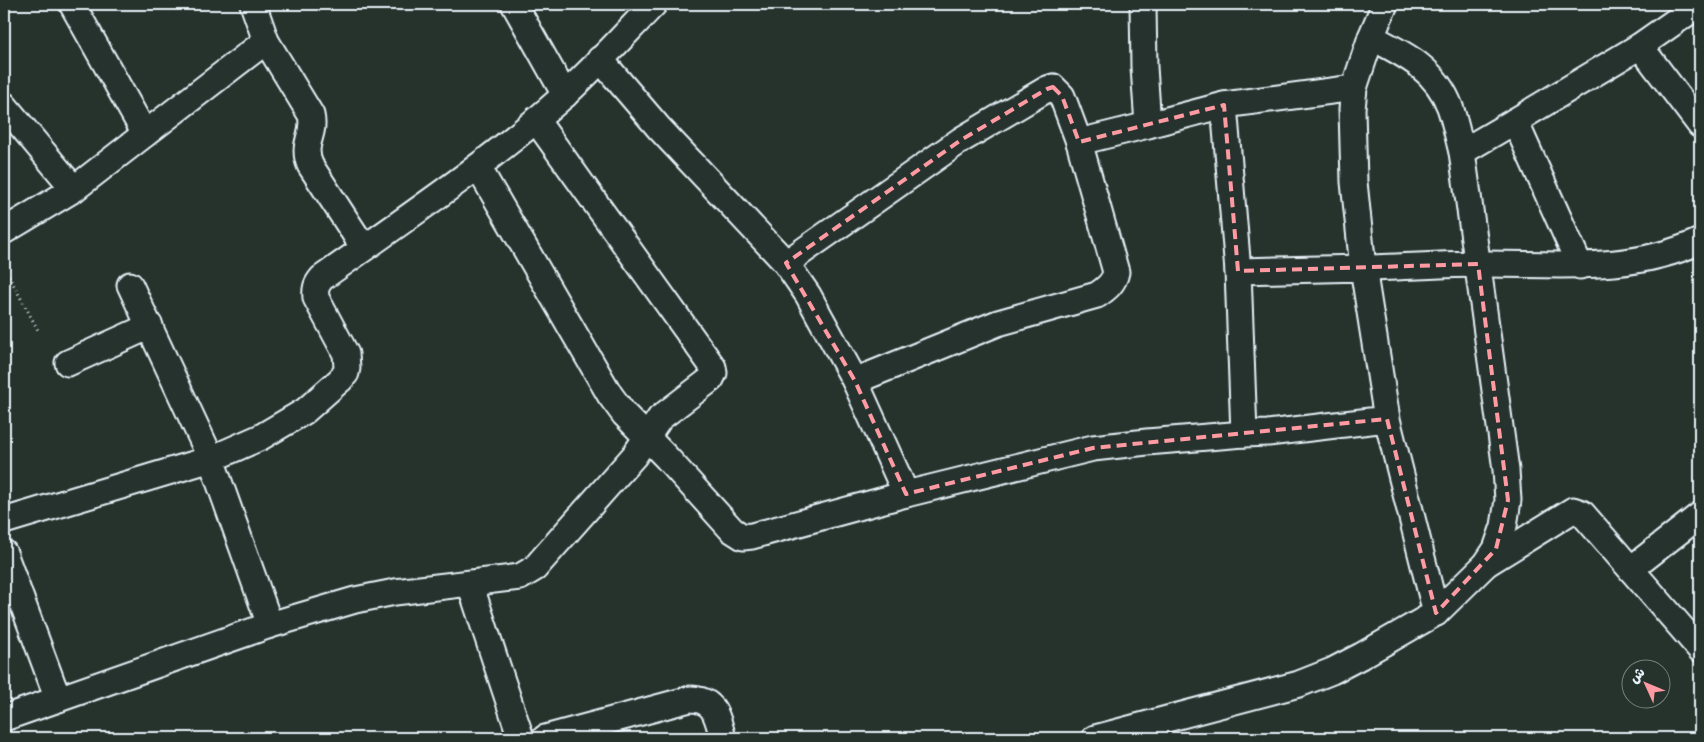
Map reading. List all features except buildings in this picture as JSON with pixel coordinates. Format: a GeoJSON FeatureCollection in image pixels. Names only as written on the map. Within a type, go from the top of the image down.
{"type":"FeatureCollection","features":[{"type":"Feature","properties":{"kind":"street"},"geometry":{"type":"LineString","coordinates":[[72,4],[145,134]]}},
{"type":"Feature","properties":{"kind":"street"},"geometry":{"type":"LineString","coordinates":[[252,4],[266,41],[311,115],[313,122],[312,130],[306,151],[310,165],[364,248]]}},
{"type":"Feature","properties":{"kind":"street"},"geometry":{"type":"LineString","coordinates":[[514,4],[565,95]]}},
{"type":"Feature","properties":{"kind":"street"},"geometry":{"type":"LineString","coordinates":[[4,521],[211,459],[261,437],[305,411],[340,380],[347,368],[346,354],[316,298],[317,284],[322,278],[478,167],[536,120],[565,95],[654,4]]}},
{"type":"Feature","properties":{"kind":"street"},"geometry":{"type":"LineString","coordinates":[[1143,4],[1144,67],[1148,125]]}},
{"type":"Feature","properties":{"kind":"street"},"geometry":{"type":"LineString","coordinates":[[1385,4],[1370,37],[1354,88],[1352,109],[1354,182],[1358,233],[1387,419],[1436,613]]}},
{"type":"Feature","properties":{"kind":"street"},"geometry":{"type":"LineString","coordinates":[[1462,152],[1640,46],[1700,4]]}},
{"type":"Feature","properties":{"kind":"street"},"geometry":{"type":"LineString","coordinates":[[1095,738],[1178,727],[1332,671],[1436,613],[1486,564],[1496,549],[1504,526],[1508,500],[1506,470],[1462,152],[1450,107],[1443,93],[1429,74],[1409,57],[1370,37]]}},
{"type":"Feature","properties":{"kind":"street"},"geometry":{"type":"LineString","coordinates":[[4,231],[74,189],[266,41]]}},
{"type":"Feature","properties":{"kind":"street"},"geometry":{"type":"LineString","coordinates":[[1640,46],[1700,125]]}},
{"type":"Feature","properties":{"kind":"street"},"geometry":{"type":"LineString","coordinates":[[600,59],[659,128],[786,262],[808,295],[855,381],[906,494]]}},
{"type":"Feature","properties":{"kind":"street"},"geometry":{"type":"LineString","coordinates":[[786,262],[962,140],[1047,89],[1053,87],[1062,96],[1079,142],[1116,272],[1115,278],[1109,286],[1097,295],[998,323],[855,381]]}},
{"type":"Feature","properties":{"kind":"street"},"geometry":{"type":"LineString","coordinates":[[1079,142],[1224,105],[1354,88]]}},
{"type":"Feature","properties":{"kind":"street"},"geometry":{"type":"LineString","coordinates":[[4,105],[74,189]]}},
{"type":"Feature","properties":{"kind":"street"},"geometry":{"type":"LineString","coordinates":[[1224,105],[1238,271],[1244,434]]}},
{"type":"Feature","properties":{"kind":"street"},"geometry":{"type":"LineString","coordinates":[[4,718],[270,625],[355,600],[387,594],[520,577],[535,568],[634,456],[660,418],[710,378],[714,373],[713,367],[536,120]]}},
{"type":"Feature","properties":{"kind":"street"},"geometry":{"type":"LineString","coordinates":[[1515,122],[1580,266]]}},
{"type":"Feature","properties":{"kind":"street"},"geometry":{"type":"LineString","coordinates":[[478,167],[610,395],[624,414],[732,530],[743,537],[816,520],[906,494],[1093,448],[1268,433],[1387,419]]}},
{"type":"Feature","properties":{"kind":"street"},"geometry":{"type":"LineString","coordinates":[[1238,271],[1478,264],[1609,265],[1680,251],[1700,241]]}},
{"type":"Feature","properties":{"kind":"street"},"geometry":{"type":"LineString","coordinates":[[130,286],[211,459],[270,625]]}},
{"type":"Feature","properties":{"kind":"street"},"geometry":{"type":"LineString","coordinates":[[68,363],[150,326]]}},
{"type":"Feature","properties":{"kind":"street"},"geometry":{"type":"LineString","coordinates":[[1486,564],[1574,510],[1578,510],[1700,649]]}},
{"type":"Feature","properties":{"kind":"street"},"geometry":{"type":"LineString","coordinates":[[1631,569],[1700,515]]}},
{"type":"Feature","properties":{"kind":"street"},"geometry":{"type":"LineString","coordinates":[[4,553],[58,699]]}},
{"type":"Feature","properties":{"kind":"street"},"geometry":{"type":"LineString","coordinates":[[470,584],[520,738]]}},
{"type":"Feature","properties":{"kind":"street"},"geometry":{"type":"LineString","coordinates":[[545,738],[690,699],[707,702],[713,709],[723,738]]}},
{"type":"Feature","properties":{"kind":"path"},"geometry":{"type":"LineString","coordinates":[[4,268],[38,330]]}},
{"type":"Feature","properties":{"kind":"highlighted area"},"geometry":{"type":"Polygon","coordinates":[[[1053,87],[1062,96],[1079,142],[1224,105],[1238,271],[1478,264],[1508,500],[1496,549],[1436,613],[1387,419],[1093,448],[906,494],[855,381],[786,263],[961,140],[1047,89],[1053,87]]]}}]}
